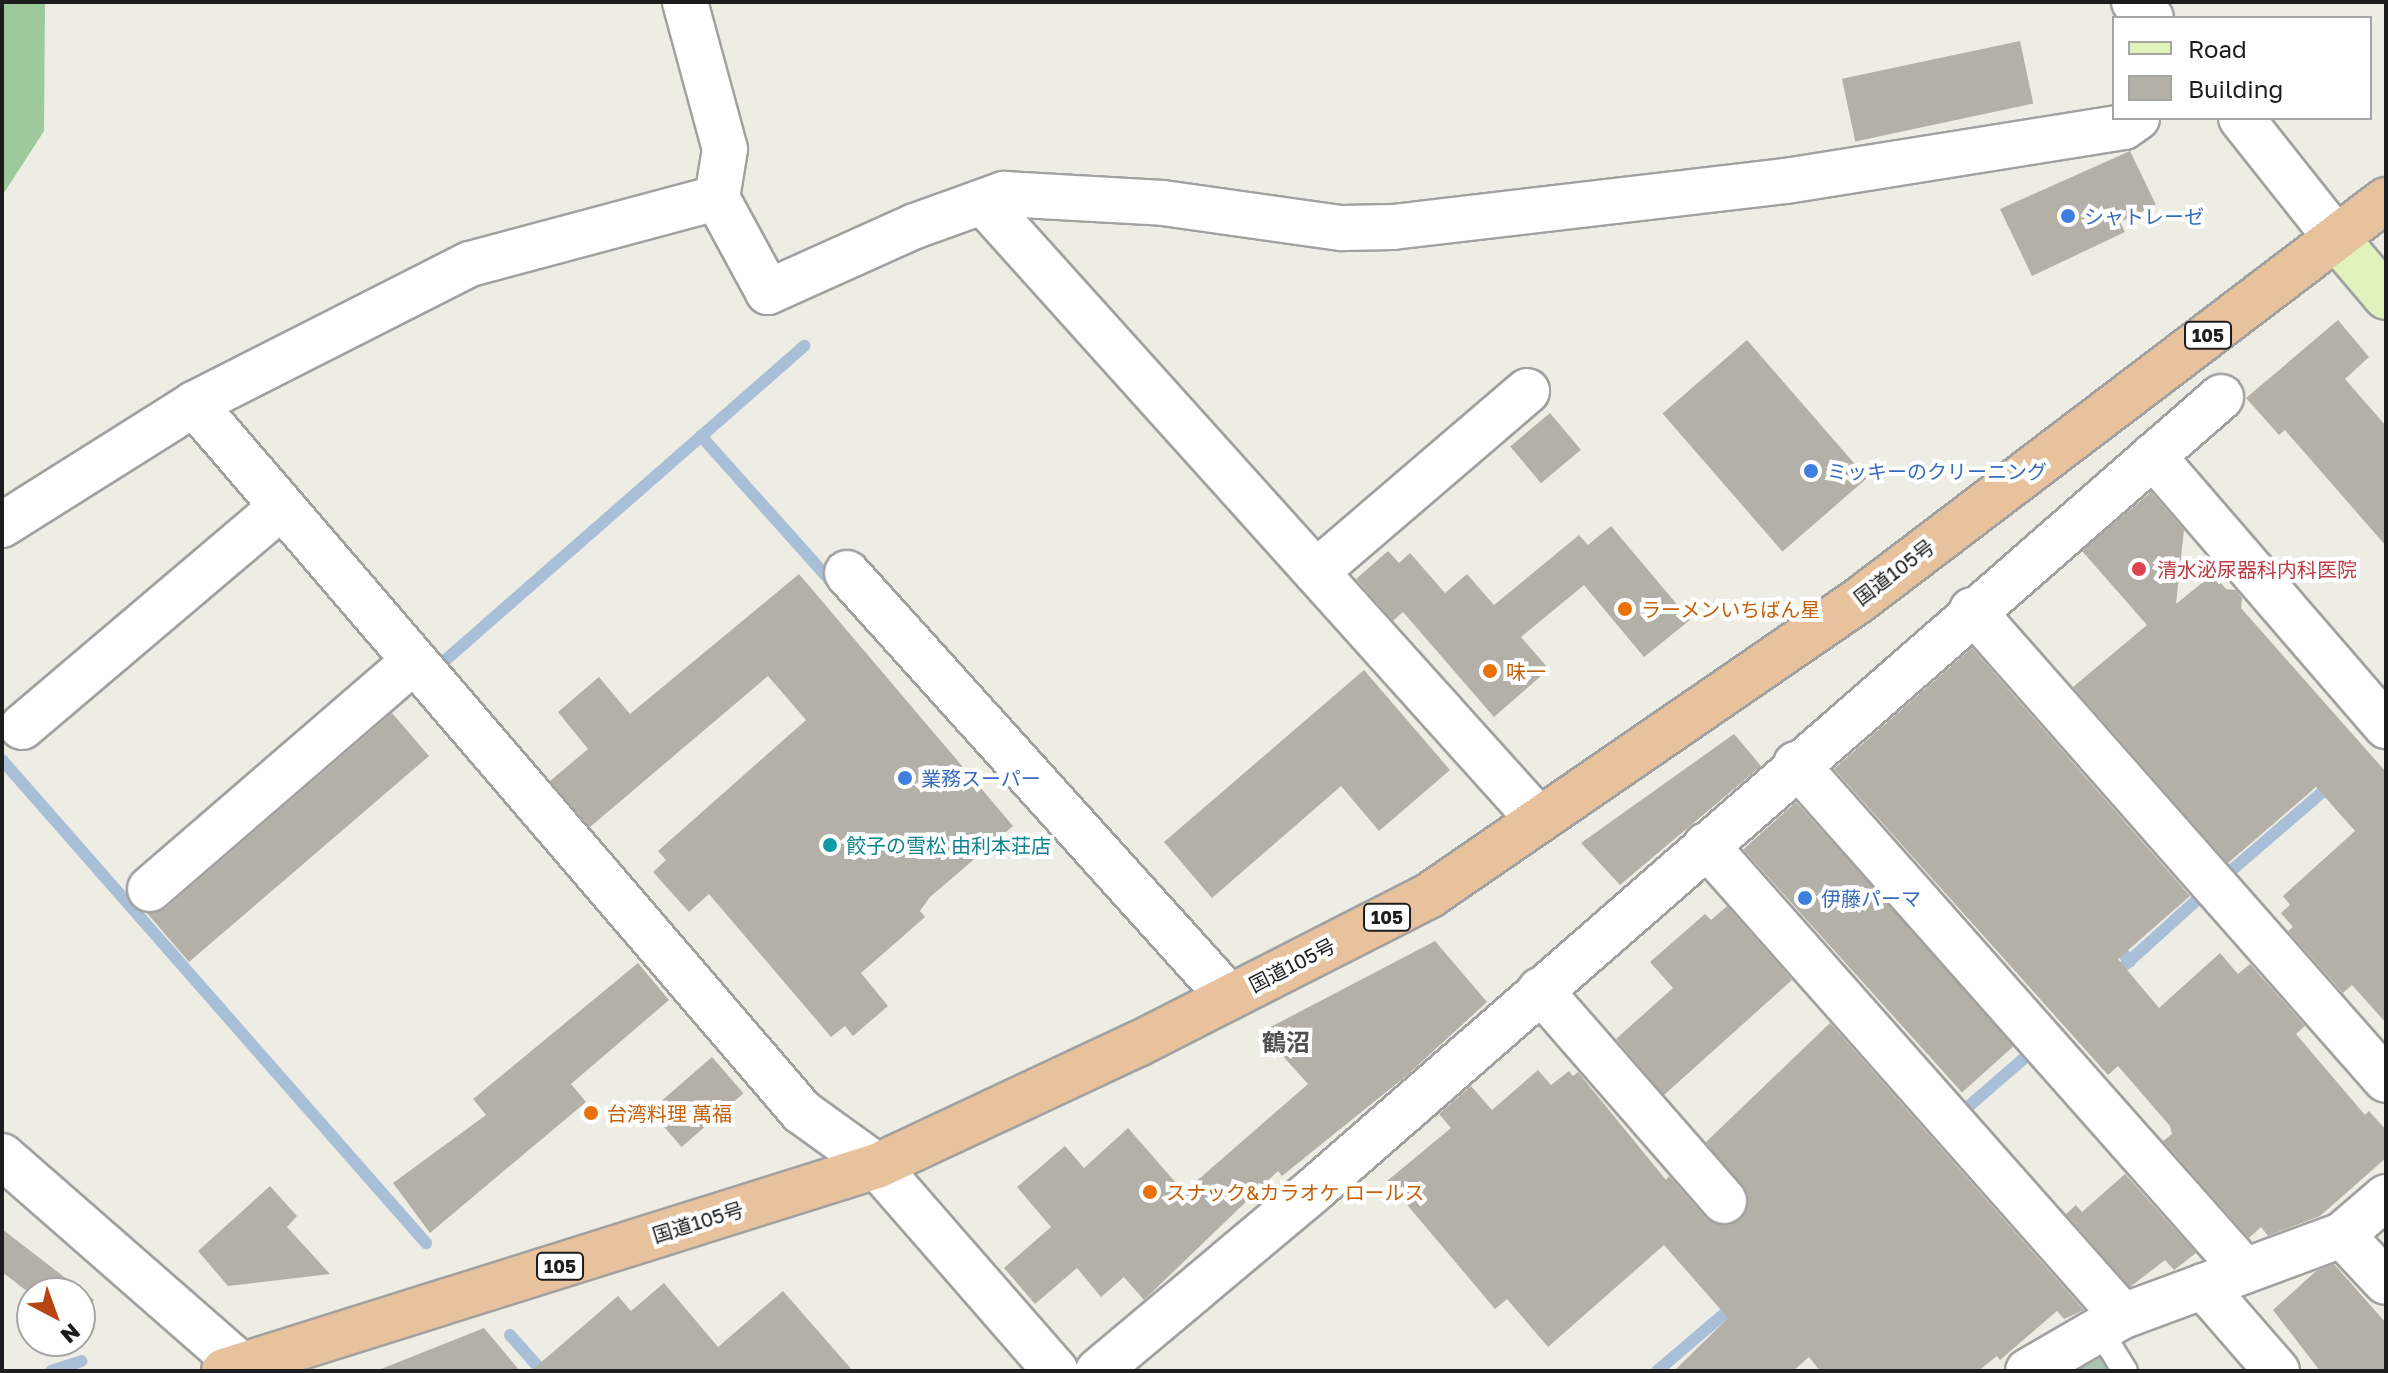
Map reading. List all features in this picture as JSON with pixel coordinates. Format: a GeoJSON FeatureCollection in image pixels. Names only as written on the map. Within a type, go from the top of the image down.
{"type":"FeatureCollection","features":[{"type":"Feature","properties":{"kind":"highway","name":"国道105号"},"geometry":{"type":"LineString","coordinates":[[238,1369],[877,1166],[1229,997],[1430,895],[1858,601],[2386,200]]}},
{"type":"Feature","properties":{"kind":"main road"},"geometry":{"type":"LineString","coordinates":[[2337,239],[2386,297]]}},
{"type":"Feature","properties":{"kind":"street"},"geometry":{"type":"LineString","coordinates":[[685,2],[725,149],[717,198],[768,292],[915,226],[1004,194],[1147,202],[1342,228],[1393,227],[1786,181],[2124,127],[2134,120]]}},
{"type":"Feature","properties":{"kind":"street"},"geometry":{"type":"LineString","coordinates":[[2134,2],[2149,16]]}},
{"type":"Feature","properties":{"kind":"street"},"geometry":{"type":"LineString","coordinates":[[2243,120],[2337,239]]}},
{"type":"Feature","properties":{"kind":"street"},"geometry":{"type":"LineString","coordinates":[[2,525],[194,404],[470,264],[717,198]]}},
{"type":"Feature","properties":{"kind":"street"},"geometry":{"type":"LineString","coordinates":[[983,202],[1539,820]]}},
{"type":"Feature","properties":{"kind":"street"},"geometry":{"type":"LineString","coordinates":[[1316,572],[1527,391]]}},
{"type":"Feature","properties":{"kind":"street"},"geometry":{"type":"LineString","coordinates":[[1098,1371],[2221,397]]}},
{"type":"Feature","properties":{"kind":"street"},"geometry":{"type":"LineString","coordinates":[[194,404],[280,508],[802,1112],[877,1166],[1056,1371]]}},
{"type":"Feature","properties":{"kind":"street"},"geometry":{"type":"LineString","coordinates":[[2153,456],[2386,726]]}},
{"type":"Feature","properties":{"kind":"street"},"geometry":{"type":"LineString","coordinates":[[22,727],[280,508]]}},
{"type":"Feature","properties":{"kind":"street"},"geometry":{"type":"LineString","coordinates":[[847,573],[1229,997]]}},
{"type":"Feature","properties":{"kind":"street"},"geometry":{"type":"LineString","coordinates":[[1972,610],[2386,1080]]}},
{"type":"Feature","properties":{"kind":"street"},"geometry":{"type":"LineString","coordinates":[[150,889],[413,662]]}},
{"type":"Feature","properties":{"kind":"street"},"geometry":{"type":"LineString","coordinates":[[1796,764],[2245,1271]]}},
{"type":"Feature","properties":{"kind":"street"},"geometry":{"type":"LineString","coordinates":[[1706,845],[2111,1322]]}},
{"type":"Feature","properties":{"kind":"street"},"geometry":{"type":"LineString","coordinates":[[1540,990],[1724,1201]]}},
{"type":"Feature","properties":{"kind":"street"},"geometry":{"type":"LineString","coordinates":[[2,1156],[238,1369]]}},
{"type":"Feature","properties":{"kind":"street"},"geometry":{"type":"LineString","coordinates":[[2028,1371],[2111,1322],[2342,1235],[2386,1197]]}},
{"type":"Feature","properties":{"kind":"street"},"geometry":{"type":"LineString","coordinates":[[2342,1235],[2386,1282]]}},
{"type":"Feature","properties":{"kind":"street"},"geometry":{"type":"LineString","coordinates":[[2203,1286],[2277,1371]]}},
{"type":"Feature","properties":{"kind":"lane"},"geometry":{"type":"LineString","coordinates":[[2111,1322],[2125,1371]]}},
{"type":"Feature","properties":{"kind":"green space"},"geometry":{"type":"Polygon","coordinates":[[[2,2],[45,2],[44,131],[2,196],[2,2]]]}},
{"type":"Feature","properties":{"kind":"green space"},"geometry":{"type":"Polygon","coordinates":[[[2108,1341],[2126,1371],[2057,1371],[2108,1341]]]}},
{"type":"Feature","properties":{"kind":"building"},"geometry":{"type":"Polygon","coordinates":[[[2020,41],[2033,104],[1855,141],[1842,79],[2020,41]]]}},
{"type":"Feature","properties":{"kind":"building","name":"シャトレーゼ"},"geometry":{"type":"Polygon","coordinates":[[[2130,151],[2156,205],[2120,222],[2125,232],[2032,276],[2000,209],[2130,151]]]}},
{"type":"Feature","properties":{"kind":"building"},"geometry":{"type":"Polygon","coordinates":[[[2338,320],[2369,357],[2345,379],[2386,426],[2386,546],[2285,430],[2279,435],[2246,398],[2338,320]]]}},
{"type":"Feature","properties":{"kind":"building"},"geometry":{"type":"Polygon","coordinates":[[[1747,340],[1867,478],[1783,552],[1662,413],[1747,340]]]}},
{"type":"Feature","properties":{"kind":"building"},"geometry":{"type":"Polygon","coordinates":[[[1550,413],[1581,450],[1541,483],[1510,446],[1550,413]]]}},
{"type":"Feature","properties":{"kind":"building"},"geometry":{"type":"Polygon","coordinates":[[[2151,492],[2184,530],[2176,604],[2213,574],[2226,589],[2236,590],[2242,598],[2241,608],[2386,772],[2386,1023],[2352,985],[2343,993],[2288,931],[2293,927],[2281,913],[2290,905],[2283,896],[2355,831],[2316,787],[2228,863],[2073,687],[2147,625],[2082,551],[2151,492]]]}},
{"type":"Feature","properties":{"kind":"building"},"geometry":{"type":"Polygon","coordinates":[[[1611,526],[1690,620],[1644,657],[1584,585],[1521,637],[1549,669],[1494,717],[1403,612],[1393,621],[1356,579],[1388,551],[1399,563],[1410,553],[1445,593],[1467,574],[1494,605],[1579,535],[1588,545],[1611,526]]]}},
{"type":"Feature","properties":{"kind":"building"},"geometry":{"type":"Polygon","coordinates":[[[799,574],[1013,826],[930,897],[920,911],[925,917],[861,973],[888,1006],[853,1036],[845,1026],[831,1037],[709,894],[689,912],[653,872],[666,860],[658,851],[806,720],[768,676],[590,827],[550,781],[588,749],[558,712],[599,677],[630,714],[799,574]]]}},
{"type":"Feature","properties":{"kind":"building"},"geometry":{"type":"Polygon","coordinates":[[[1972,648],[2190,896],[2118,959],[2159,1008],[2220,953],[2238,974],[2250,964],[2305,1026],[2296,1034],[2365,1115],[2369,1111],[2386,1130],[2386,1158],[2320,1216],[2268,1236],[2261,1227],[2249,1238],[2163,1141],[2172,1134],[2170,1126],[2118,1066],[2108,1075],[1834,769],[1972,648]]]}},
{"type":"Feature","properties":{"kind":"building"},"geometry":{"type":"Polygon","coordinates":[[[1364,670],[1450,770],[1379,831],[1341,786],[1212,898],[1164,842],[1364,670]]]}},
{"type":"Feature","properties":{"kind":"building"},"geometry":{"type":"Polygon","coordinates":[[[392,713],[429,756],[189,962],[147,913],[166,908],[392,713]]]}},
{"type":"Feature","properties":{"kind":"building"},"geometry":{"type":"Polygon","coordinates":[[[1734,734],[1761,766],[1620,885],[1581,843],[1734,734]]]}},
{"type":"Feature","properties":{"kind":"building"},"geometry":{"type":"Polygon","coordinates":[[[1796,802],[2015,1045],[1962,1093],[1743,850],[1796,802]]]}},
{"type":"Feature","properties":{"kind":"building"},"geometry":{"type":"Polygon","coordinates":[[[1727,906],[1792,980],[1664,1095],[1616,1039],[1673,988],[1650,962],[1705,914],[1711,920],[1727,906]]]}},
{"type":"Feature","properties":{"kind":"building"},"geometry":{"type":"Polygon","coordinates":[[[1435,941],[1487,1002],[1406,1076],[1282,1176],[1278,1171],[1144,1300],[1124,1277],[1101,1297],[1077,1268],[1035,1304],[1004,1268],[1051,1227],[1017,1187],[1065,1146],[1084,1168],[1128,1128],[1184,1192],[1308,1084],[1261,1032],[1435,941]]]}},
{"type":"Feature","properties":{"kind":"building"},"geometry":{"type":"Polygon","coordinates":[[[638,963],[669,1000],[571,1084],[586,1102],[430,1233],[393,1183],[486,1115],[473,1099],[638,963]]]}},
{"type":"Feature","properties":{"kind":"building"},"geometry":{"type":"Polygon","coordinates":[[[1830,1023],[2084,1310],[2064,1319],[2057,1311],[2000,1360],[1997,1356],[1978,1371],[1820,1371],[1809,1357],[1793,1371],[1674,1371],[1728,1318],[1664,1245],[1548,1347],[1507,1299],[1495,1309],[1387,1181],[1451,1128],[1439,1114],[1471,1086],[1492,1110],[1538,1070],[1551,1085],[1569,1071],[1573,1076],[1578,1072],[1666,1180],[1669,1176],[1706,1218],[1730,1225],[1747,1210],[1748,1195],[1706,1142],[1830,1023]]]}},
{"type":"Feature","properties":{"kind":"building"},"geometry":{"type":"Polygon","coordinates":[[[712,1057],[743,1093],[682,1147],[650,1111],[712,1057]]]}},
{"type":"Feature","properties":{"kind":"building"},"geometry":{"type":"Polygon","coordinates":[[[2125,1174],[2196,1253],[2174,1270],[2165,1260],[2130,1287],[2066,1214],[2076,1205],[2082,1212],[2125,1174]]]}},
{"type":"Feature","properties":{"kind":"building"},"geometry":{"type":"Polygon","coordinates":[[[270,1186],[297,1216],[287,1227],[330,1274],[228,1286],[198,1251],[270,1186]]]}},
{"type":"Feature","properties":{"kind":"building"},"geometry":{"type":"Polygon","coordinates":[[[2,1229],[64,1277],[16,1277],[16,1283],[2,1272],[2,1229]]]}},
{"type":"Feature","properties":{"kind":"building"},"geometry":{"type":"Polygon","coordinates":[[[2334,1264],[2386,1323],[2386,1371],[2320,1371],[2273,1310],[2316,1271],[2334,1264]]]}},
{"type":"Feature","properties":{"kind":"building"},"geometry":{"type":"Polygon","coordinates":[[[664,1283],[718,1347],[783,1291],[853,1371],[531,1371],[618,1296],[631,1311],[664,1283]]]}},
{"type":"Feature","properties":{"kind":"building"},"geometry":{"type":"Polygon","coordinates":[[[484,1328],[520,1371],[381,1371],[381,1369],[484,1328]]]}},
{"type":"Feature","properties":{"kind":"waterway"},"geometry":{"type":"LineString","coordinates":[[441,664],[804,346]]}},
{"type":"Feature","properties":{"kind":"waterway"},"geometry":{"type":"LineString","coordinates":[[701,436],[835,586]]}},
{"type":"Feature","properties":{"kind":"waterway"},"geometry":{"type":"LineString","coordinates":[[2,760],[426,1243]]}},
{"type":"Feature","properties":{"kind":"waterway"},"geometry":{"type":"LineString","coordinates":[[2226,875],[2333,783]]}},
{"type":"Feature","properties":{"kind":"waterway"},"geometry":{"type":"LineString","coordinates":[[2126,964],[2198,899]]}},
{"type":"Feature","properties":{"kind":"waterway"},"geometry":{"type":"LineString","coordinates":[[2115,944],[2130,961]]}},
{"type":"Feature","properties":{"kind":"waterway"},"geometry":{"type":"LineString","coordinates":[[1962,1112],[2029,1054]]}},
{"type":"Feature","properties":{"kind":"waterway"},"geometry":{"type":"LineString","coordinates":[[1657,1371],[1737,1303]]}},
{"type":"Feature","properties":{"kind":"waterway"},"geometry":{"type":"LineString","coordinates":[[510,1335],[542,1371]]}},
{"type":"Feature","properties":{"kind":"waterway"},"geometry":{"type":"LineString","coordinates":[[51,1371],[81,1361]]}},
{"type":"Feature","properties":{"kind":"place","name":"シャトレーゼ"},"geometry":{"type":"Point","coordinates":[2068,216]}},
{"type":"Feature","properties":{"kind":"place","name":"ミッキーのクリーニング"},"geometry":{"type":"Point","coordinates":[1811,471]}},
{"type":"Feature","properties":{"kind":"place","name":"清水泌尿器科内科医院"},"geometry":{"type":"Point","coordinates":[2139,569]}},
{"type":"Feature","properties":{"kind":"place","name":"ラーメンいちばん星"},"geometry":{"type":"Point","coordinates":[1625,609]}},
{"type":"Feature","properties":{"kind":"place","name":"味一"},"geometry":{"type":"Point","coordinates":[1490,671]}},
{"type":"Feature","properties":{"kind":"place","name":"業務スーパー"},"geometry":{"type":"Point","coordinates":[905,778]}},
{"type":"Feature","properties":{"kind":"place","name":"餃子の雪松 由利本荘店"},"geometry":{"type":"Point","coordinates":[830,845]}},
{"type":"Feature","properties":{"kind":"place","name":"伊藤パーマ"},"geometry":{"type":"Point","coordinates":[1805,898]}},
{"type":"Feature","properties":{"kind":"place","name":"台湾料理 萬福"},"geometry":{"type":"Point","coordinates":[591,1113]}},
{"type":"Feature","properties":{"kind":"place","name":"スナック&カラオケ ロールス"},"geometry":{"type":"Point","coordinates":[1150,1192]}},
{"type":"Feature","properties":{"kind":"district","name":"鶴沼"},"geometry":{"type":"Point","coordinates":[1286,1042]}}]}
